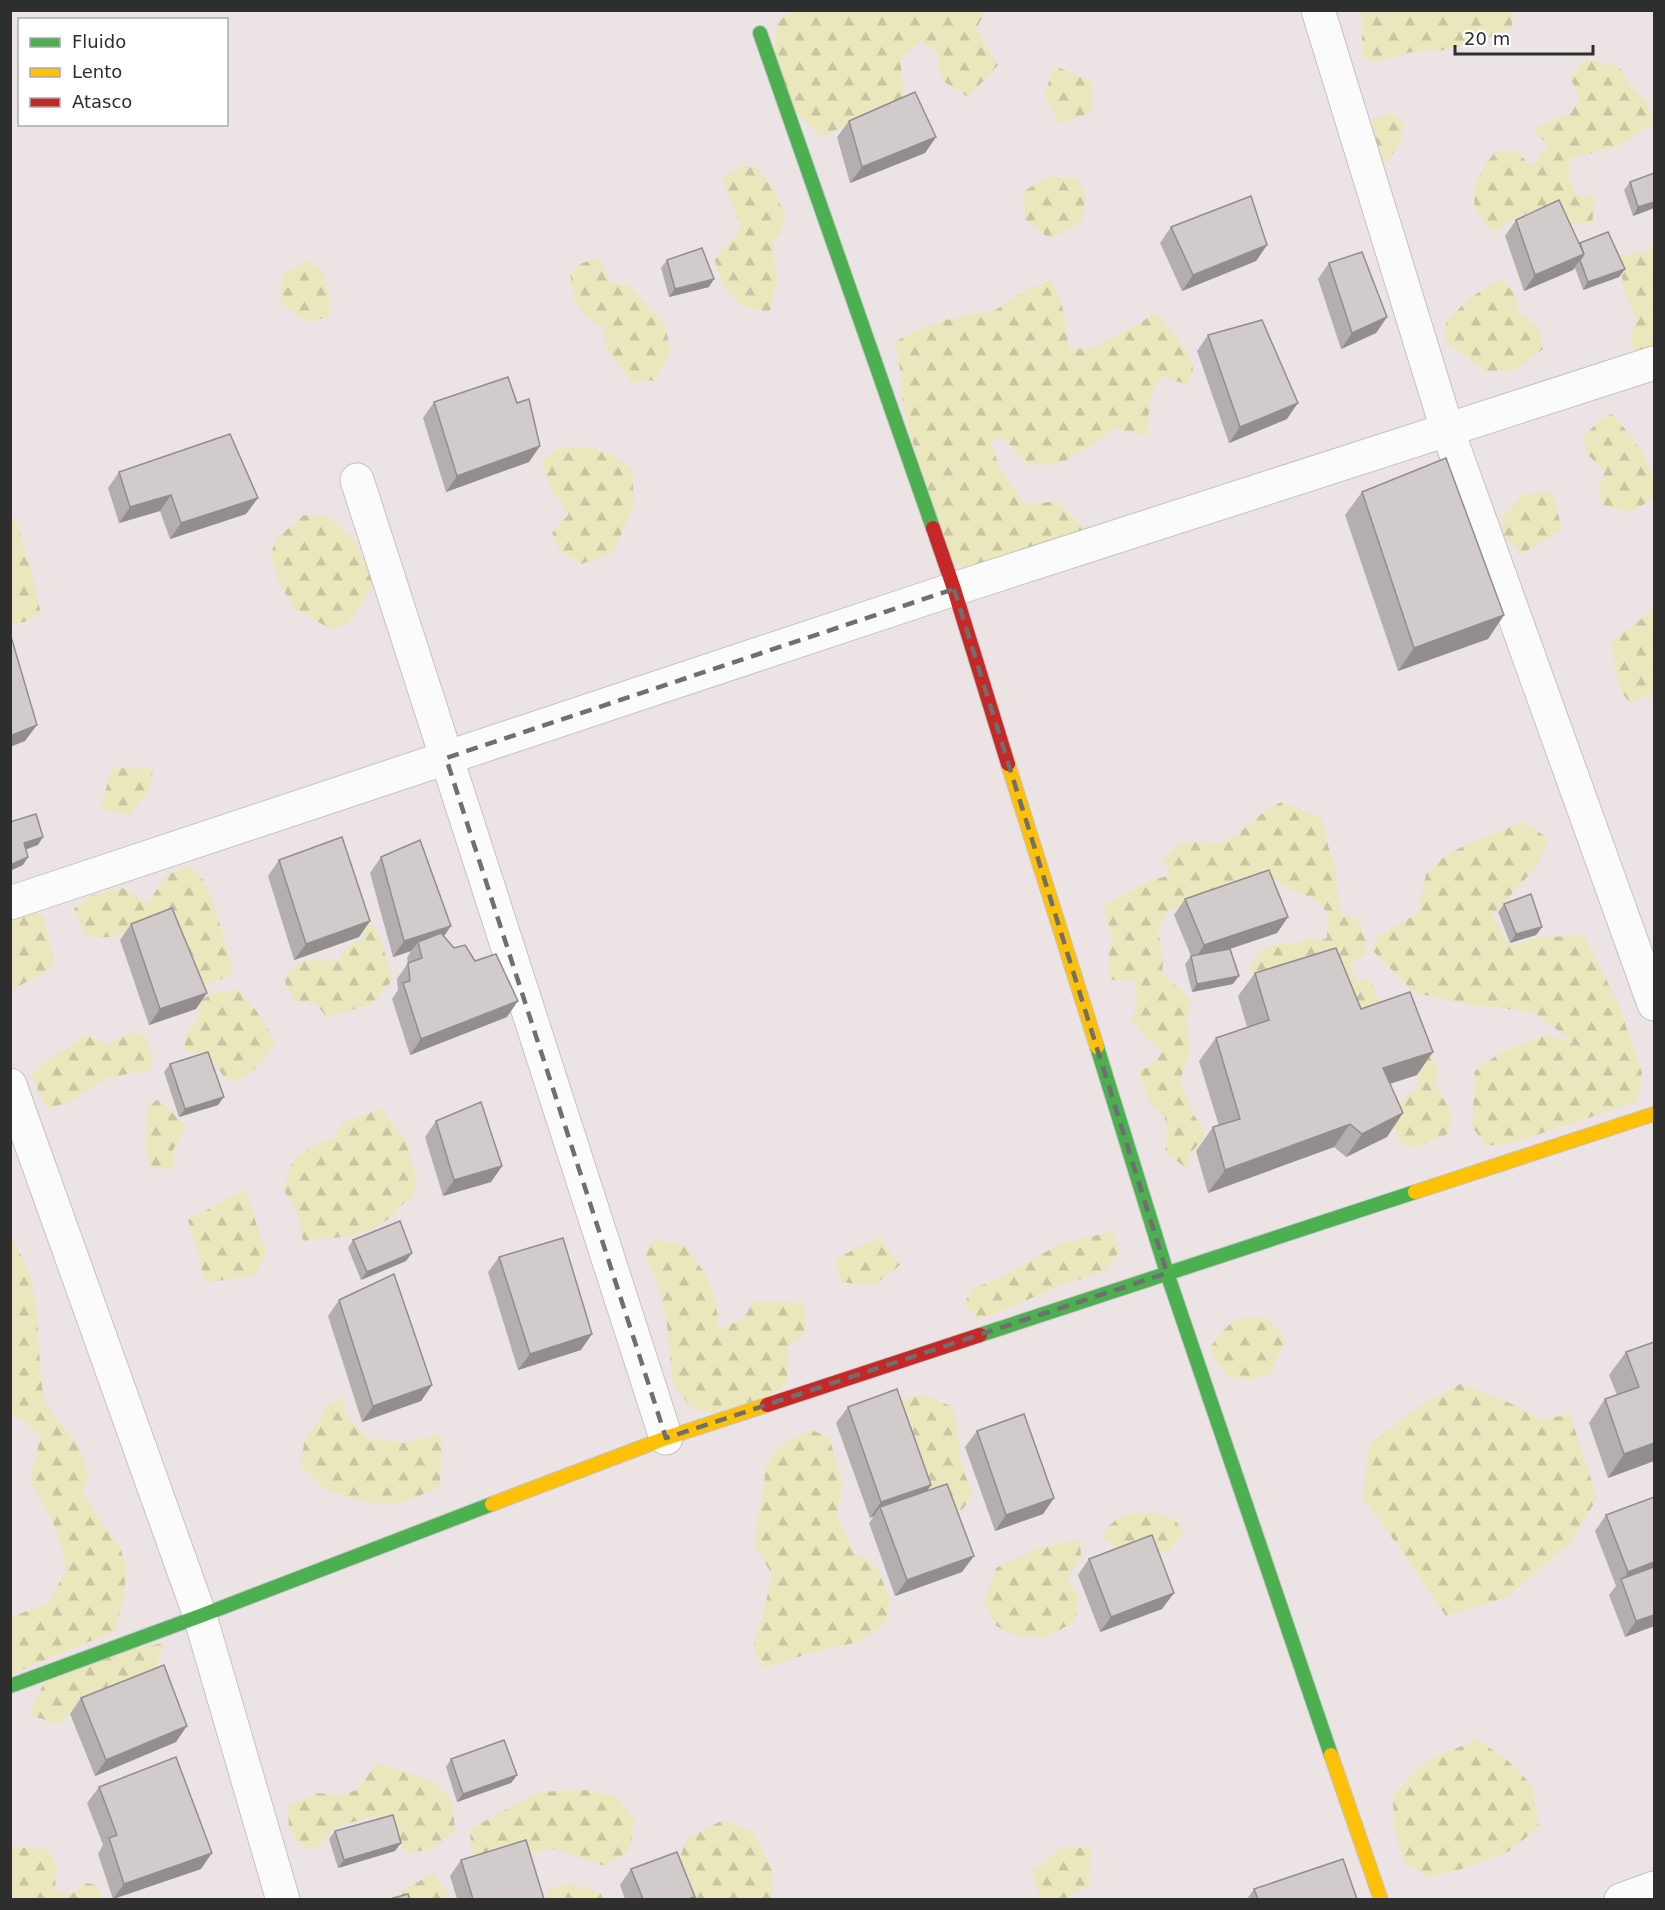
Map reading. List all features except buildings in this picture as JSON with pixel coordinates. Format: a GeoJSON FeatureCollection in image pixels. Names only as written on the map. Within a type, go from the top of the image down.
{"type":"FeatureCollection","features":[{"type":"Feature","properties":{"kind":"street"},"geometry":{"type":"LineString","coordinates":[[1318,10],[1447,429],[1654,1004]]}},
{"type":"Feature","properties":{"kind":"street"},"geometry":{"type":"LineString","coordinates":[[760,33],[954,589],[1167,1273],[1380,1899]]}},
{"type":"Feature","properties":{"kind":"street"},"geometry":{"type":"LineString","coordinates":[[10,903],[954,589],[1654,363]]}},
{"type":"Feature","properties":{"kind":"street"},"geometry":{"type":"LineString","coordinates":[[357,480],[666,1438]]}},
{"type":"Feature","properties":{"kind":"street"},"geometry":{"type":"LineString","coordinates":[[10,1085],[200,1616],[284,1899]]}},
{"type":"Feature","properties":{"kind":"street"},"geometry":{"type":"LineString","coordinates":[[10,1686],[666,1438],[1654,1114]]}},
{"type":"Feature","properties":{"kind":"street"},"geometry":{"type":"LineString","coordinates":[[1621,1899],[1654,1888]]}},
{"type":"Feature","properties":{"kind":"highlighted area"},"geometry":{"type":"Polygon","coordinates":[[[954,589],[1167,1273],[666,1438],[446,758],[954,589]]]}},
{"type":"Feature","properties":{"kind":"green space"},"geometry":{"type":"Polygon","coordinates":[[[791,11],[986,11],[976,29],[998,65],[968,97],[943,81],[936,51],[921,41],[900,59],[905,98],[821,137],[783,99],[774,50],[777,23],[791,11]]]}},
{"type":"Feature","properties":{"kind":"green space"},"geometry":{"type":"Polygon","coordinates":[[[1359,11],[1509,11],[1513,14],[1512,27],[1479,42],[1439,51],[1419,50],[1375,62],[1362,56],[1362,17],[1359,11]]]}},
{"type":"Feature","properties":{"kind":"green space"},"geometry":{"type":"Polygon","coordinates":[[[1585,60],[1619,66],[1632,88],[1646,101],[1654,123],[1618,146],[1569,159],[1569,181],[1576,195],[1595,197],[1592,223],[1569,225],[1543,207],[1518,217],[1492,232],[1479,215],[1474,196],[1477,180],[1485,165],[1495,152],[1516,152],[1533,167],[1548,145],[1533,129],[1559,117],[1570,115],[1580,98],[1570,77],[1585,60]]]}},
{"type":"Feature","properties":{"kind":"green space"},"geometry":{"type":"Polygon","coordinates":[[[1055,66],[1091,82],[1092,113],[1059,123],[1044,94],[1055,66]]]}},
{"type":"Feature","properties":{"kind":"green space"},"geometry":{"type":"Polygon","coordinates":[[[1391,113],[1404,123],[1398,148],[1380,168],[1367,121],[1391,113]]]}},
{"type":"Feature","properties":{"kind":"green space"},"geometry":{"type":"Polygon","coordinates":[[[743,165],[756,168],[775,191],[786,219],[772,248],[777,277],[770,313],[741,305],[723,286],[715,260],[741,229],[723,179],[743,165]]]}},
{"type":"Feature","properties":{"kind":"green space"},"geometry":{"type":"Polygon","coordinates":[[[1046,177],[1078,178],[1085,196],[1082,222],[1050,239],[1025,219],[1023,192],[1046,177]]]}},
{"type":"Feature","properties":{"kind":"green space"},"geometry":{"type":"Polygon","coordinates":[[[1654,249],[1654,352],[1636,356],[1630,339],[1636,318],[1624,288],[1621,256],[1654,249]]]}},
{"type":"Feature","properties":{"kind":"green space"},"geometry":{"type":"Polygon","coordinates":[[[598,258],[611,283],[629,286],[665,326],[671,352],[654,380],[632,383],[607,350],[604,328],[587,317],[578,307],[570,274],[580,264],[598,258]]]}},
{"type":"Feature","properties":{"kind":"green space"},"geometry":{"type":"Polygon","coordinates":[[[307,261],[323,271],[329,297],[329,317],[305,322],[280,302],[282,275],[307,261]]]}},
{"type":"Feature","properties":{"kind":"green space"},"geometry":{"type":"Polygon","coordinates":[[[1501,278],[1515,295],[1519,313],[1538,327],[1543,349],[1515,370],[1487,372],[1446,342],[1446,321],[1470,298],[1501,278]]]}},
{"type":"Feature","properties":{"kind":"green space"},"geometry":{"type":"Polygon","coordinates":[[[1051,280],[1063,309],[1069,349],[1095,348],[1157,313],[1189,356],[1193,371],[1191,378],[1188,385],[1161,376],[1151,395],[1146,436],[1113,428],[1097,442],[1060,464],[1028,465],[1002,437],[991,441],[999,468],[1026,505],[1055,501],[1089,531],[977,571],[945,561],[902,402],[901,374],[895,342],[919,329],[946,320],[995,310],[1024,291],[1051,280]]]}},
{"type":"Feature","properties":{"kind":"green space"},"geometry":{"type":"Polygon","coordinates":[[[1612,414],[1636,442],[1651,473],[1654,498],[1630,513],[1603,505],[1598,489],[1605,471],[1588,455],[1583,438],[1599,420],[1612,414]]]}},
{"type":"Feature","properties":{"kind":"green space"},"geometry":{"type":"Polygon","coordinates":[[[588,447],[612,455],[632,469],[634,507],[612,554],[581,564],[559,550],[552,533],[569,514],[552,491],[541,462],[559,448],[588,447]]]}},
{"type":"Feature","properties":{"kind":"green space"},"geometry":{"type":"Polygon","coordinates":[[[1552,491],[1562,529],[1522,554],[1502,534],[1503,516],[1523,494],[1552,491]]]}},
{"type":"Feature","properties":{"kind":"green space"},"geometry":{"type":"Polygon","coordinates":[[[304,515],[329,517],[355,541],[375,584],[348,623],[331,629],[293,608],[278,580],[271,555],[276,539],[304,515]]]}},
{"type":"Feature","properties":{"kind":"green space"},"geometry":{"type":"Polygon","coordinates":[[[15,518],[32,573],[41,614],[11,625],[10,521],[15,518]]]}},
{"type":"Feature","properties":{"kind":"green space"},"geometry":{"type":"Polygon","coordinates":[[[1654,609],[1654,698],[1642,697],[1630,702],[1625,697],[1619,683],[1611,643],[1654,609]]]}},
{"type":"Feature","properties":{"kind":"green space"},"geometry":{"type":"Polygon","coordinates":[[[112,768],[153,769],[146,794],[129,816],[121,812],[100,810],[112,768]]]}},
{"type":"Feature","properties":{"kind":"green space"},"geometry":{"type":"Polygon","coordinates":[[[1281,802],[1322,818],[1328,846],[1334,859],[1340,913],[1358,919],[1366,937],[1365,955],[1350,964],[1357,981],[1371,980],[1380,1002],[1366,1010],[1258,985],[1249,968],[1269,945],[1296,943],[1304,939],[1318,941],[1327,938],[1328,913],[1317,901],[1277,881],[1267,879],[1170,910],[1158,929],[1163,962],[1162,974],[1191,1001],[1186,1019],[1190,1050],[1180,1081],[1193,1114],[1207,1134],[1190,1154],[1188,1169],[1165,1152],[1168,1135],[1164,1114],[1150,1103],[1138,1071],[1149,1067],[1163,1052],[1131,1020],[1137,1004],[1134,979],[1110,980],[1109,948],[1113,939],[1106,919],[1105,905],[1152,880],[1171,875],[1163,860],[1180,844],[1202,841],[1217,844],[1234,837],[1268,809],[1281,802]]]}},
{"type":"Feature","properties":{"kind":"green space"},"geometry":{"type":"Polygon","coordinates":[[[1524,822],[1549,839],[1536,867],[1492,916],[1510,946],[1541,937],[1584,936],[1618,1003],[1642,1073],[1637,1102],[1515,1142],[1487,1146],[1472,1127],[1475,1071],[1500,1053],[1545,1035],[1574,1043],[1534,1012],[1471,1005],[1415,993],[1372,950],[1378,936],[1418,913],[1426,874],[1447,854],[1524,822]]]}},
{"type":"Feature","properties":{"kind":"green space"},"geometry":{"type":"Polygon","coordinates":[[[185,867],[195,870],[207,887],[233,971],[220,980],[197,988],[131,930],[109,937],[86,935],[74,909],[92,895],[122,888],[148,904],[165,876],[185,867]]]}},
{"type":"Feature","properties":{"kind":"green space"},"geometry":{"type":"Polygon","coordinates":[[[29,912],[44,916],[54,962],[43,973],[11,990],[11,921],[29,912]]]}},
{"type":"Feature","properties":{"kind":"green space"},"geometry":{"type":"Polygon","coordinates":[[[361,917],[378,933],[393,979],[373,1003],[327,1018],[315,1002],[295,1001],[284,980],[289,972],[300,963],[307,961],[339,961],[345,948],[364,939],[361,917]]]}},
{"type":"Feature","properties":{"kind":"green space"},"geometry":{"type":"Polygon","coordinates":[[[238,990],[259,1015],[275,1044],[258,1066],[236,1081],[224,1077],[207,1054],[185,1051],[185,1036],[197,1021],[201,1001],[210,994],[238,990]]]}},
{"type":"Feature","properties":{"kind":"green space"},"geometry":{"type":"Polygon","coordinates":[[[130,1033],[145,1035],[152,1056],[150,1070],[106,1078],[68,1103],[47,1108],[31,1076],[45,1062],[87,1035],[107,1045],[130,1033]]]}},
{"type":"Feature","properties":{"kind":"green space"},"geometry":{"type":"Polygon","coordinates":[[[1430,1055],[1439,1071],[1435,1085],[1451,1112],[1450,1133],[1414,1148],[1402,1144],[1391,1123],[1398,1104],[1418,1088],[1420,1057],[1430,1055]]]}},
{"type":"Feature","properties":{"kind":"green space"},"geometry":{"type":"Polygon","coordinates":[[[159,1100],[187,1126],[173,1150],[174,1169],[150,1167],[145,1145],[146,1111],[155,1101],[159,1100]]]}},
{"type":"Feature","properties":{"kind":"green space"},"geometry":{"type":"Polygon","coordinates":[[[383,1108],[408,1144],[417,1180],[413,1196],[390,1218],[369,1231],[343,1237],[303,1241],[297,1212],[283,1189],[294,1158],[323,1141],[334,1139],[342,1123],[383,1108]]]}},
{"type":"Feature","properties":{"kind":"green space"},"geometry":{"type":"Polygon","coordinates":[[[245,1189],[266,1253],[255,1275],[206,1283],[188,1220],[245,1189]]]}},
{"type":"Feature","properties":{"kind":"green space"},"geometry":{"type":"Polygon","coordinates":[[[1112,1231],[1120,1251],[1105,1271],[1065,1284],[979,1320],[964,1304],[972,1289],[1000,1278],[1058,1245],[1112,1231]]]}},
{"type":"Feature","properties":{"kind":"green space"},"geometry":{"type":"Polygon","coordinates":[[[10,1238],[21,1255],[34,1294],[44,1398],[49,1409],[80,1451],[89,1477],[82,1492],[119,1545],[127,1567],[123,1600],[115,1631],[11,1674],[11,1617],[49,1603],[66,1570],[57,1531],[30,1479],[41,1435],[11,1412],[10,1238]]]}},
{"type":"Feature","properties":{"kind":"green space"},"geometry":{"type":"Polygon","coordinates":[[[880,1238],[900,1265],[873,1286],[841,1282],[835,1260],[880,1238]]]}},
{"type":"Feature","properties":{"kind":"green space"},"geometry":{"type":"Polygon","coordinates":[[[654,1240],[684,1245],[706,1275],[716,1304],[719,1330],[744,1318],[754,1301],[803,1303],[806,1332],[788,1347],[787,1385],[734,1416],[692,1409],[673,1384],[666,1316],[658,1285],[645,1252],[654,1240]]]}},
{"type":"Feature","properties":{"kind":"green space"},"geometry":{"type":"Polygon","coordinates":[[[1267,1317],[1285,1340],[1270,1374],[1249,1380],[1225,1375],[1209,1349],[1219,1335],[1235,1319],[1267,1317]]]}},
{"type":"Feature","properties":{"kind":"green space"},"geometry":{"type":"Polygon","coordinates":[[[1460,1384],[1510,1403],[1540,1419],[1570,1415],[1597,1498],[1571,1542],[1507,1597],[1446,1616],[1363,1498],[1369,1444],[1418,1407],[1460,1384]]]}},
{"type":"Feature","properties":{"kind":"green space"},"geometry":{"type":"Polygon","coordinates":[[[922,1394],[953,1407],[960,1462],[973,1495],[962,1510],[946,1505],[935,1490],[920,1480],[892,1403],[922,1394]]]}},
{"type":"Feature","properties":{"kind":"green space"},"geometry":{"type":"Polygon","coordinates":[[[346,1398],[344,1413],[366,1438],[403,1443],[442,1434],[440,1487],[407,1501],[384,1505],[350,1498],[323,1488],[300,1464],[305,1440],[330,1403],[346,1398]]]}},
{"type":"Feature","properties":{"kind":"green space"},"geometry":{"type":"Polygon","coordinates":[[[811,1430],[829,1437],[842,1482],[837,1517],[855,1553],[877,1567],[890,1601],[886,1623],[858,1642],[807,1654],[764,1668],[753,1647],[772,1575],[755,1545],[764,1490],[765,1467],[781,1445],[811,1430]]]}},
{"type":"Feature","properties":{"kind":"green space"},"geometry":{"type":"Polygon","coordinates":[[[1152,1512],[1174,1519],[1184,1532],[1168,1551],[1152,1556],[1129,1547],[1116,1548],[1103,1537],[1117,1519],[1152,1512]]]}},
{"type":"Feature","properties":{"kind":"green space"},"geometry":{"type":"Polygon","coordinates":[[[1080,1539],[1081,1558],[1066,1579],[1079,1596],[1075,1622],[1045,1637],[1014,1636],[995,1625],[984,1601],[996,1568],[1036,1549],[1080,1539]]]}},
{"type":"Feature","properties":{"kind":"green space"},"geometry":{"type":"Polygon","coordinates":[[[164,1643],[157,1663],[158,1672],[127,1684],[108,1685],[98,1698],[82,1702],[59,1724],[29,1715],[55,1664],[164,1643]]]}},
{"type":"Feature","properties":{"kind":"green space"},"geometry":{"type":"Polygon","coordinates":[[[1477,1739],[1507,1760],[1532,1785],[1539,1827],[1509,1851],[1465,1868],[1428,1877],[1404,1862],[1394,1827],[1393,1796],[1423,1763],[1477,1739]]]}},
{"type":"Feature","properties":{"kind":"green space"},"geometry":{"type":"Polygon","coordinates":[[[376,1764],[394,1768],[437,1786],[449,1798],[454,1814],[455,1831],[431,1849],[410,1853],[397,1844],[396,1821],[374,1816],[335,1827],[319,1847],[305,1848],[289,1830],[288,1806],[318,1793],[340,1795],[357,1790],[376,1764]]]}},
{"type":"Feature","properties":{"kind":"green space"},"geometry":{"type":"Polygon","coordinates":[[[585,1790],[615,1796],[635,1819],[629,1851],[605,1866],[550,1848],[524,1856],[472,1862],[470,1829],[539,1792],[585,1790]]]}},
{"type":"Feature","properties":{"kind":"green space"},"geometry":{"type":"Polygon","coordinates":[[[723,1820],[753,1832],[772,1870],[772,1899],[689,1899],[678,1866],[686,1839],[723,1820]]]}},
{"type":"Feature","properties":{"kind":"green space"},"geometry":{"type":"Polygon","coordinates":[[[12,1847],[46,1849],[57,1864],[56,1892],[72,1894],[87,1883],[95,1885],[103,1899],[11,1899],[10,1849],[12,1847]]]}},
{"type":"Feature","properties":{"kind":"green space"},"geometry":{"type":"Polygon","coordinates":[[[1061,1848],[1091,1848],[1089,1885],[1066,1898],[1040,1899],[1033,1872],[1061,1848]]]}},
{"type":"Feature","properties":{"kind":"green space"},"geometry":{"type":"Polygon","coordinates":[[[434,1873],[449,1899],[390,1900],[389,1898],[434,1873]]]}},
{"type":"Feature","properties":{"kind":"green space"},"geometry":{"type":"Polygon","coordinates":[[[570,1883],[601,1894],[603,1899],[545,1899],[549,1890],[570,1883]]]}},
{"type":"Feature","properties":{"kind":"traffic: fast"},"geometry":{"type":"LineString","coordinates":[[760,33],[933,528]]}},
{"type":"Feature","properties":{"kind":"traffic: fast"},"geometry":{"type":"LineString","coordinates":[[1097,1047],[1167,1273],[1331,1755]]}},
{"type":"Feature","properties":{"kind":"traffic: fast"},"geometry":{"type":"LineString","coordinates":[[980,1335],[1415,1192]]}},
{"type":"Feature","properties":{"kind":"traffic: fast"},"geometry":{"type":"LineString","coordinates":[[10,1686],[492,1504]]}},
{"type":"Feature","properties":{"kind":"traffic: slow"},"geometry":{"type":"LineString","coordinates":[[1008,764],[1097,1047]]}},
{"type":"Feature","properties":{"kind":"traffic: slow"},"geometry":{"type":"LineString","coordinates":[[1415,1192],[1654,1114]]}},
{"type":"Feature","properties":{"kind":"traffic: slow"},"geometry":{"type":"LineString","coordinates":[[492,1504],[666,1438],[767,1405]]}},
{"type":"Feature","properties":{"kind":"traffic: slow"},"geometry":{"type":"LineString","coordinates":[[1331,1755],[1381,1900]]}},
{"type":"Feature","properties":{"kind":"traffic: jam"},"geometry":{"type":"LineString","coordinates":[[933,528],[1008,764]]}},
{"type":"Feature","properties":{"kind":"traffic: jam"},"geometry":{"type":"LineString","coordinates":[[767,1405],[980,1335]]}}]}
